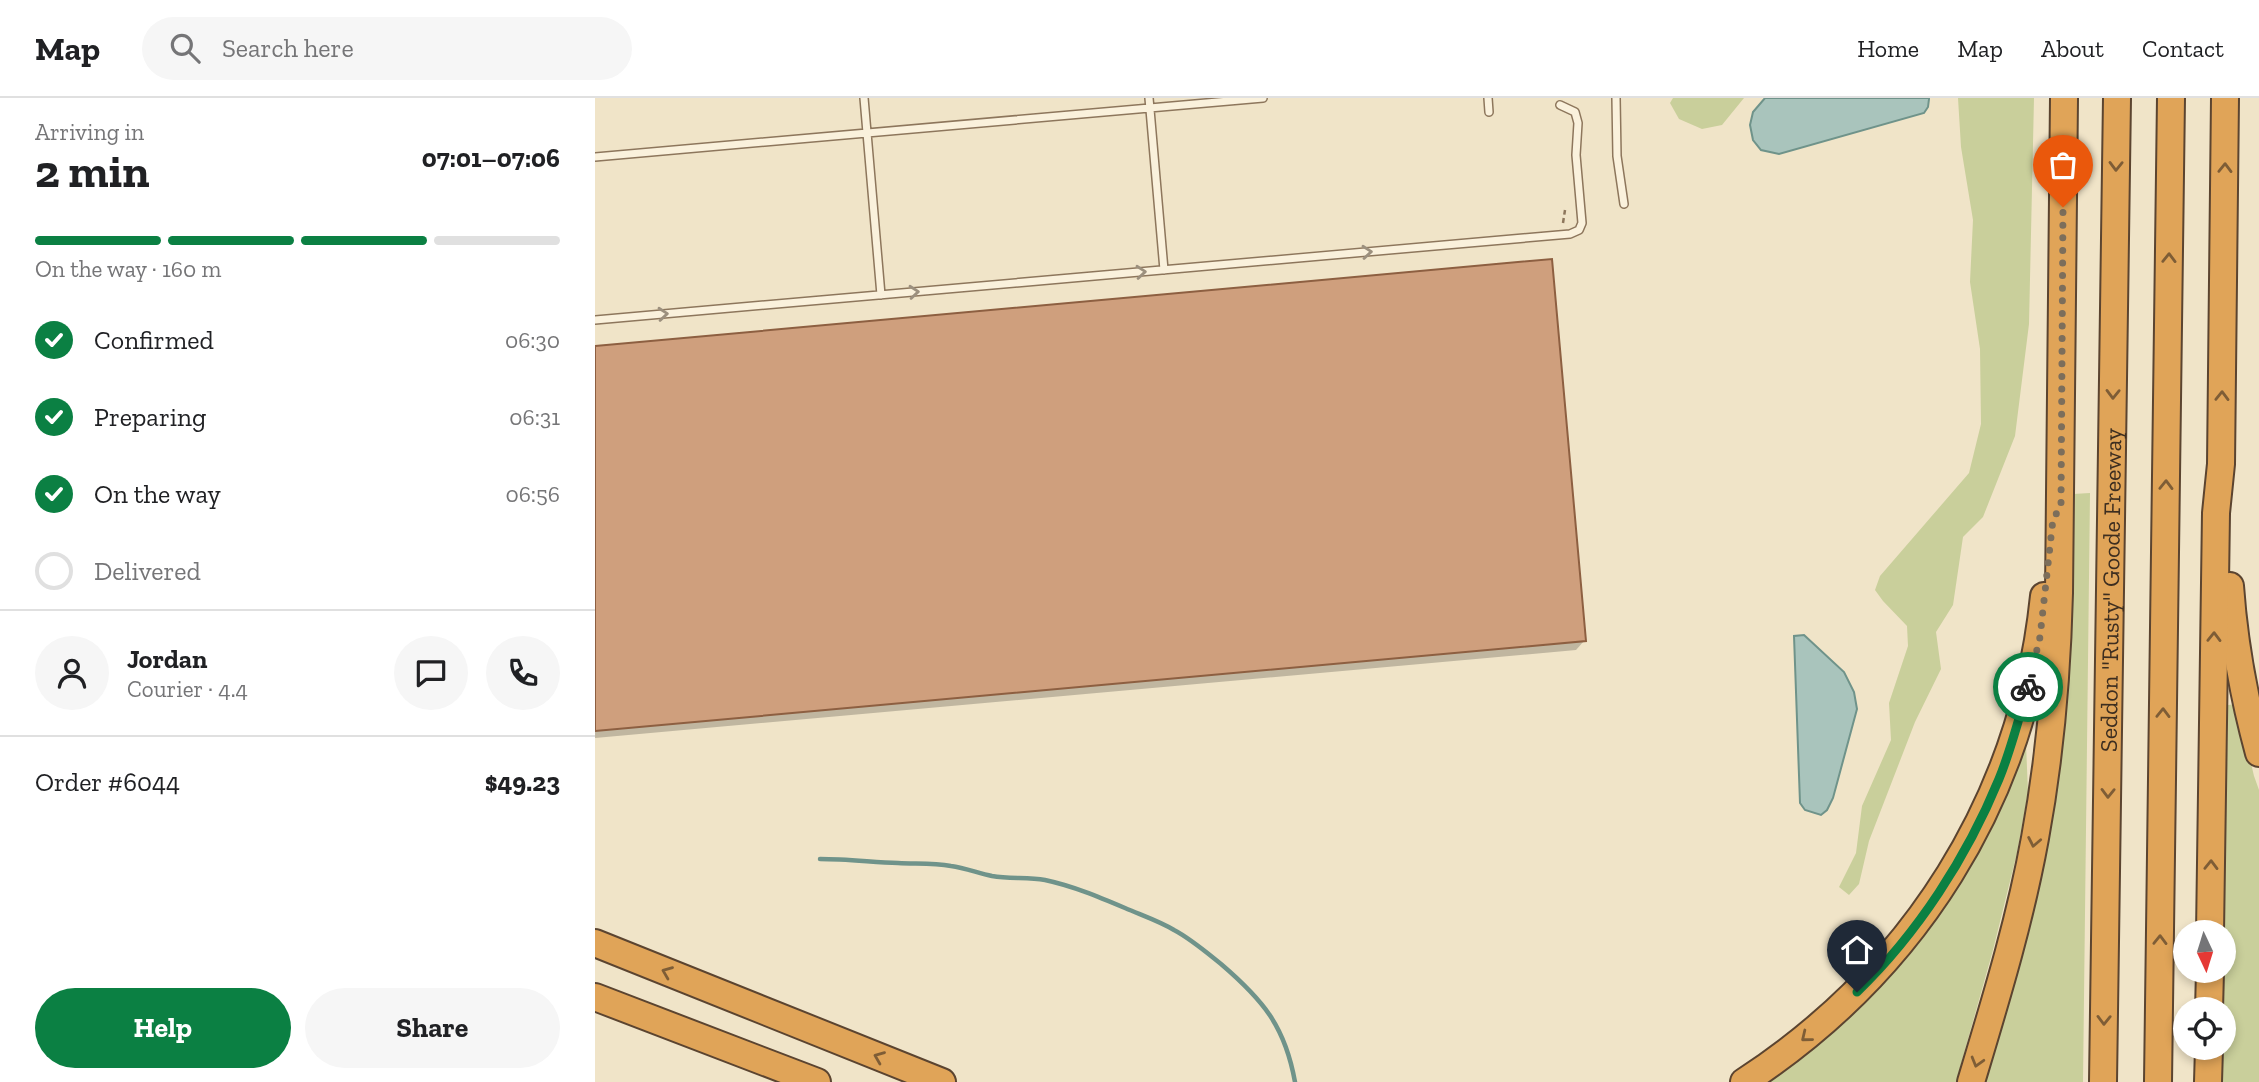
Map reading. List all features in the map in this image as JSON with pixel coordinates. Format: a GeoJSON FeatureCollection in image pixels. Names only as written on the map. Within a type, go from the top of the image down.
{"type":"FeatureCollection","features":[{"type":"Feature","properties":{"kind":"highway"},"geometry":{"type":"LineString","coordinates":[[1971,1082],[2008,955],[2035,839],[2057,672],[2064,98]]}},
{"type":"Feature","properties":{"kind":"highway","name":"Seddon \"Rusty\" Goode Freeway"},"geometry":{"type":"LineString","coordinates":[[2103,1082],[2117,98]]}},
{"type":"Feature","properties":{"kind":"highway"},"geometry":{"type":"LineString","coordinates":[[2158,1082],[2171,98]]}},
{"type":"Feature","properties":{"kind":"highway"},"geometry":{"type":"LineString","coordinates":[[2210,920],[2216,513],[2221,464],[2225,98]]}},
{"type":"Feature","properties":{"kind":"highway"},"geometry":{"type":"LineString","coordinates":[[2221,464],[2228,512],[2234,635],[2259,753]]}},
{"type":"Feature","properties":{"kind":"highway"},"geometry":{"type":"LineString","coordinates":[[1744,1082],[1806,1037],[1873,976],[1931,905],[1960,857],[1999,779],[2030,680],[2040,637],[2053,519],[2061,506]]}},
{"type":"Feature","properties":{"kind":"highway"},"geometry":{"type":"LineString","coordinates":[[595,943],[942,1082]]}},
{"type":"Feature","properties":{"kind":"highway"},"geometry":{"type":"LineString","coordinates":[[595,996],[817,1082]]}},
{"type":"Feature","properties":{"kind":"highway"},"geometry":{"type":"LineString","coordinates":[[702,1038],[780,1082]]}},
{"type":"Feature","properties":{"kind":"highway"},"geometry":{"type":"LineString","coordinates":[[2208,1082],[2209,1060]]}},
{"type":"Feature","properties":{"kind":"lane"},"geometry":{"type":"LineString","coordinates":[[864,98],[881,295]]}},
{"type":"Feature","properties":{"kind":"lane"},"geometry":{"type":"LineString","coordinates":[[1149,98],[1164,270]]}},
{"type":"Feature","properties":{"kind":"lane"},"geometry":{"type":"LineString","coordinates":[[595,157],[1263,98]]}},
{"type":"Feature","properties":{"kind":"lane"},"geometry":{"type":"LineString","coordinates":[[1488,98],[1489,112]]}},
{"type":"Feature","properties":{"kind":"lane"},"geometry":{"type":"LineString","coordinates":[[1616,98],[1617,156],[1624,204]]}},
{"type":"Feature","properties":{"kind":"lane"},"geometry":{"type":"LineString","coordinates":[[595,320],[1570,234],[1579,230],[1582,223],[1576,155],[1578,123],[1575,112],[1560,106]]}},
{"type":"Feature","properties":{"kind":"green space"},"geometry":{"type":"Polygon","coordinates":[[[1673,98],[1744,98],[1722,125],[1702,129],[1679,119],[1670,103],[1673,98]]]}},
{"type":"Feature","properties":{"kind":"green space"},"geometry":{"type":"Polygon","coordinates":[[[1958,98],[2034,98],[2029,324],[2015,436],[1983,517],[1963,537],[1953,605],[1936,632],[1941,669],[1915,722],[1869,841],[1859,884],[1849,895],[1839,887],[1856,853],[1862,806],[1891,740],[1889,703],[1908,646],[1907,626],[1875,590],[1880,576],[1969,473],[1981,424],[1980,349],[1970,282],[1973,220],[1961,147],[1958,98]]]}},
{"type":"Feature","properties":{"kind":"green space"},"geometry":{"type":"Polygon","coordinates":[[[2090,493],[2083,1082],[1985,1082],[2029,917],[2068,645],[2073,494],[2090,493]]]}},
{"type":"Feature","properties":{"kind":"green space"},"geometry":{"type":"Polygon","coordinates":[[[2237,704],[2259,790],[2259,1082],[2221,1082],[2222,1060],[2236,1060],[2236,997],[2222,997],[2223,984],[2237,984],[2237,920],[2224,920],[2228,705],[2237,704]]]}},
{"type":"Feature","properties":{"kind":"green space"},"geometry":{"type":"Polygon","coordinates":[[[2026,744],[2028,792],[2017,853],[1956,1082],[1758,1082],[1847,1014],[2017,745],[2026,744]]]}},
{"type":"Feature","properties":{"kind":"water"},"geometry":{"type":"Polygon","coordinates":[[[1765,98],[1929,99],[1924,113],[1779,154],[1761,150],[1753,140],[1750,125],[1753,112],[1765,98]]]}},
{"type":"Feature","properties":{"kind":"water"},"geometry":{"type":"Polygon","coordinates":[[[1804,635],[1844,672],[1854,692],[1857,709],[1833,798],[1821,815],[1805,810],[1800,803],[1794,636],[1804,635]]]}},
{"type":"Feature","properties":{"kind":"building"},"geometry":{"type":"Polygon","coordinates":[[[1552,259],[1586,641],[595,731],[595,346],[1552,259]]]}},
{"type":"Feature","properties":{"kind":"waterway"},"geometry":{"type":"LineString","coordinates":[[820,859],[938,864],[992,876],[1045,880],[1086,892],[1162,924],[1186,937],[1210,955],[1260,1002],[1285,1045],[1295,1082]]}},
{"type":"Feature","properties":{"kind":"way so far"},"geometry":{"type":"LineString","coordinates":[[2028,687],[2040,637],[2053,519],[2061,506],[2063,207]]}},
{"type":"Feature","properties":{"kind":"route"},"geometry":{"type":"LineString","coordinates":[[1857,992],[1931,905],[1954,867],[1999,779],[2028,687]]}}]}
